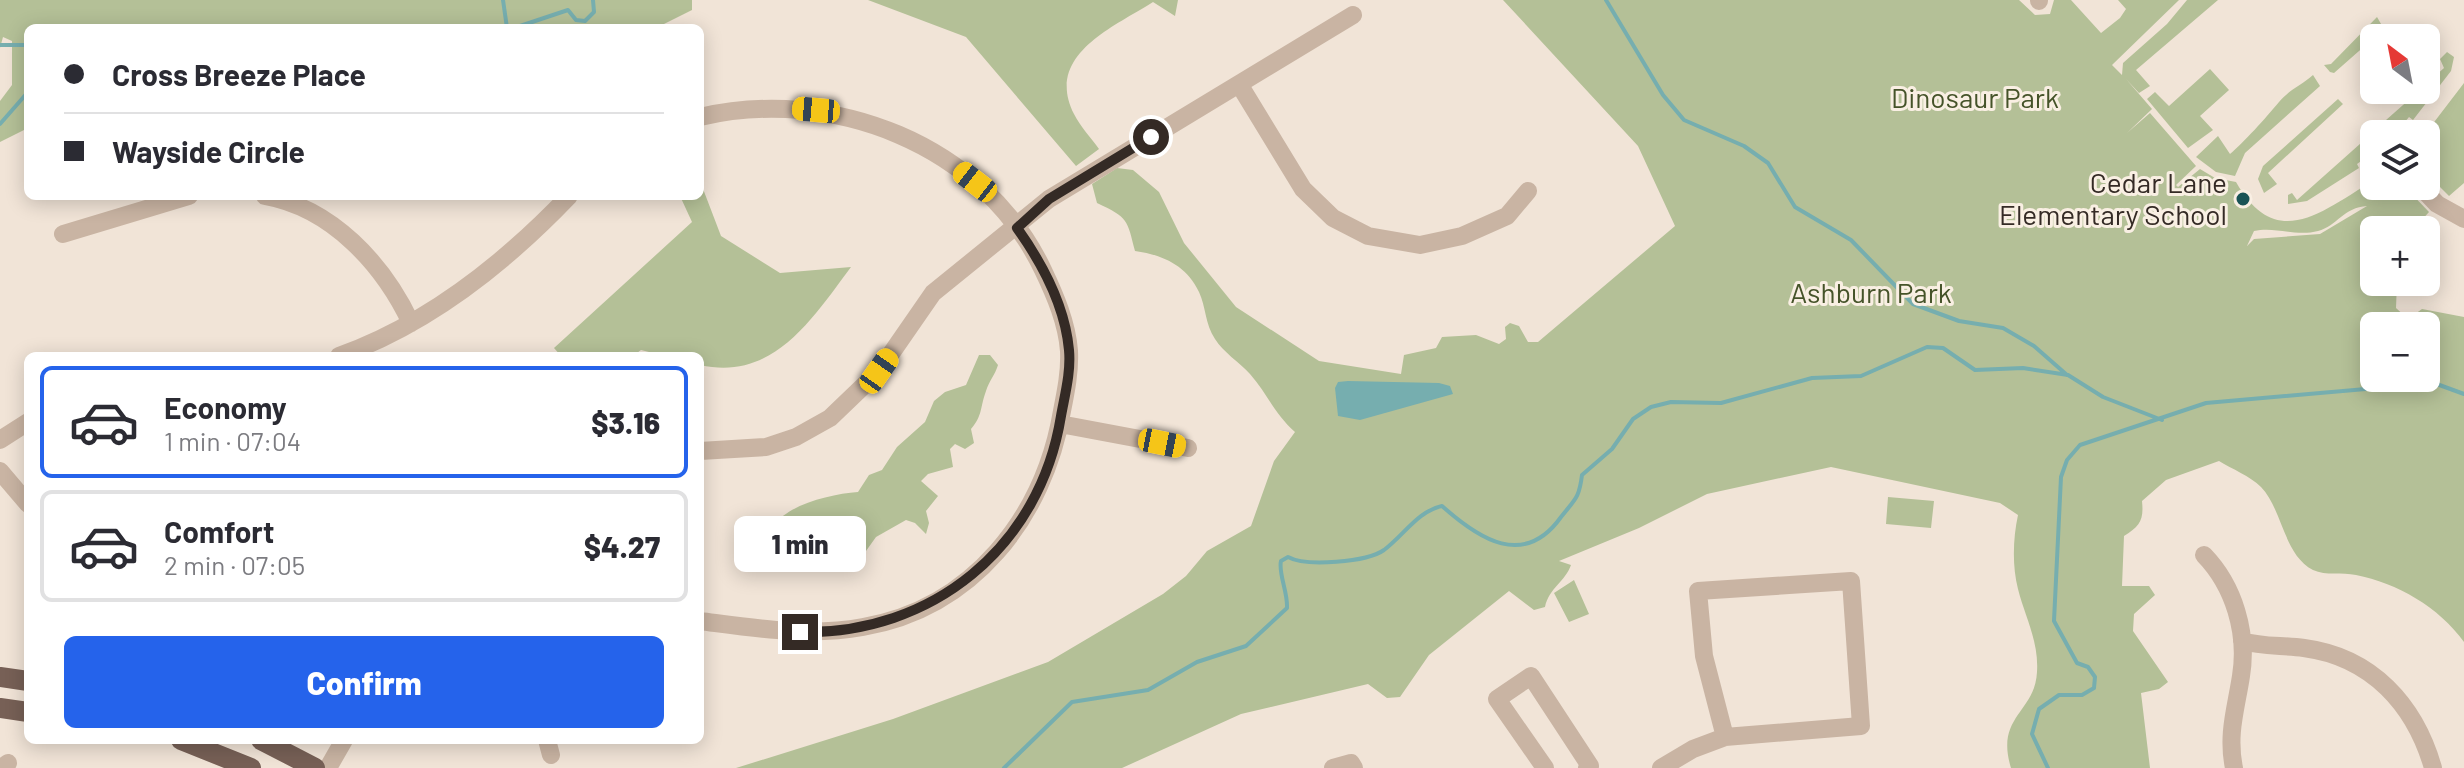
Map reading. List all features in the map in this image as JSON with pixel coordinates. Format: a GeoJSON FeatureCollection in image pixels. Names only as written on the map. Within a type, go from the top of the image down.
{"type":"FeatureCollection","features":[{"type":"Feature","properties":{"kind":"main road"},"geometry":{"type":"LineString","coordinates":[[0,677],[24,680]]}},
{"type":"Feature","properties":{"kind":"main road"},"geometry":{"type":"LineString","coordinates":[[0,708],[24,711]]}},
{"type":"Feature","properties":{"kind":"main road"},"geometry":{"type":"LineString","coordinates":[[191,744],[251,768]]}},
{"type":"Feature","properties":{"kind":"main road"},"geometry":{"type":"LineString","coordinates":[[269,744],[315,768]]}},
{"type":"Feature","properties":{"kind":"street"},"geometry":{"type":"LineString","coordinates":[[704,451],[766,447],[796,437],[830,418],[874,378],[933,293],[960,268],[1017,228],[1049,199],[1353,15]]}},
{"type":"Feature","properties":{"kind":"street"},"geometry":{"type":"LineString","coordinates":[[1239,84],[1303,189],[1333,218],[1368,236],[1420,245],[1462,236],[1507,216],[1528,191]]}},
{"type":"Feature","properties":{"kind":"street"},"geometry":{"type":"LineString","coordinates":[[704,116],[745,108],[792,108],[862,120],[909,139],[960,170],[992,198],[1036,255],[1062,316],[1069,350],[1068,378],[1050,465],[1024,517],[983,567],[940,599],[888,621],[822,632],[778,631],[704,622]]}},
{"type":"Feature","properties":{"kind":"street"},"geometry":{"type":"LineString","coordinates":[[63,234],[176,200]]}},
{"type":"Feature","properties":{"kind":"street"},"geometry":{"type":"LineString","coordinates":[[275,200],[319,217],[350,238],[397,293],[411,323]]}},
{"type":"Feature","properties":{"kind":"street"},"geometry":{"type":"LineString","coordinates":[[348,352],[444,305],[540,227],[565,200]]}},
{"type":"Feature","properties":{"kind":"street"},"geometry":{"type":"LineString","coordinates":[[2433,200],[2464,219]]}},
{"type":"Feature","properties":{"kind":"street"},"geometry":{"type":"LineString","coordinates":[[1060,424],[1188,448]]}},
{"type":"Feature","properties":{"kind":"street"},"geometry":{"type":"LineString","coordinates":[[0,440],[24,425]]}},
{"type":"Feature","properties":{"kind":"street"},"geometry":{"type":"LineString","coordinates":[[0,471],[24,499]]}},
{"type":"Feature","properties":{"kind":"street"},"geometry":{"type":"LineString","coordinates":[[2204,555],[2231,592],[2242,641],[2242,670],[2229,736],[2234,768]]}},
{"type":"Feature","properties":{"kind":"street"},"geometry":{"type":"LineString","coordinates":[[1661,768],[1693,749],[1725,737],[1861,726],[1851,581],[1698,591],[1704,656],[1725,737]]}},
{"type":"Feature","properties":{"kind":"street"},"geometry":{"type":"LineString","coordinates":[[2242,641],[2321,651],[2354,663],[2382,682],[2405,705],[2425,738],[2433,768]]}},
{"type":"Feature","properties":{"kind":"street"},"geometry":{"type":"LineString","coordinates":[[1545,768],[1497,699],[1531,676],[1589,767]]}},
{"type":"Feature","properties":{"kind":"street"},"geometry":{"type":"LineString","coordinates":[[328,768],[342,744]]}},
{"type":"Feature","properties":{"kind":"street"},"geometry":{"type":"LineString","coordinates":[[1333,768],[1351,763],[1354,768]]}},
{"type":"Feature","properties":{"kind":"green space"},"geometry":{"type":"Polygon","coordinates":[[[0,0],[692,0],[692,10],[664,24],[24,24],[24,130],[0,142],[0,101],[12,85],[12,41],[3,37],[0,48],[0,0]]]}},
{"type":"Feature","properties":{"kind":"green space"},"geometry":{"type":"Polygon","coordinates":[[[868,0],[1178,0],[1175,16],[1153,2],[1103,33],[1076,59],[1068,75],[1067,93],[1076,118],[1099,149],[1076,166],[966,37],[868,0]]]}},
{"type":"Feature","properties":{"kind":"green space"},"geometry":{"type":"Polygon","coordinates":[[[1503,0],[2019,0],[2035,15],[2050,14],[2054,0],[2071,0],[2101,33],[2126,9],[2118,0],[2179,0],[2112,65],[2122,75],[2123,63],[2167,24],[2187,0],[2218,0],[2136,70],[2150,86],[2139,93],[2126,79],[2152,109],[2127,133],[2150,113],[2196,166],[2176,185],[2178,187],[2200,169],[2215,178],[2236,182],[2251,203],[2267,216],[2283,221],[2300,220],[2317,214],[2360,189],[2360,200],[2417,200],[2429,212],[2425,216],[2360,216],[2360,296],[2396,296],[2396,308],[2400,312],[2360,312],[2360,392],[2440,392],[2440,312],[2464,317],[2464,642],[2442,618],[2402,590],[2356,575],[2318,572],[2303,563],[2295,554],[2274,507],[2261,487],[2219,461],[2166,480],[2142,501],[2140,522],[2124,536],[2122,586],[2149,586],[2155,595],[2134,614],[2133,631],[2168,682],[2159,689],[2141,693],[2150,768],[2011,768],[2008,737],[2035,686],[2037,672],[2034,639],[2015,571],[2014,542],[2018,515],[2000,503],[1831,467],[1707,494],[1639,528],[1559,561],[1571,565],[1545,607],[1534,610],[1509,591],[1429,655],[1400,697],[1387,698],[1368,684],[1241,714],[1122,768],[736,768],[893,719],[1048,662],[1163,594],[1186,576],[1207,551],[1251,526],[1274,461],[1295,432],[1250,374],[1215,339],[1194,283],[1173,263],[1135,251],[1125,221],[1097,203],[1092,184],[1117,168],[1133,170],[1159,192],[1184,243],[1236,307],[1319,361],[1401,374],[1404,355],[1436,348],[1442,337],[1476,335],[1499,344],[1506,339],[1505,327],[1510,323],[1519,326],[1528,342],[1538,342],[1675,226],[1638,146],[1503,0]],[[2367,206],[2346,213],[2318,231],[2254,231],[2247,246],[2254,239],[2320,234],[2367,206]]]}},
{"type":"Feature","properties":{"kind":"green space"},"geometry":{"type":"Polygon","coordinates":[[[2360,34],[2360,50],[2334,73],[2324,65],[2331,64],[2360,34]]]}},
{"type":"Feature","properties":{"kind":"green space"},"geometry":{"type":"Polygon","coordinates":[[[2447,52],[2454,57],[2451,71],[2440,85],[2440,72],[2444,68],[2440,59],[2447,52]]]}},
{"type":"Feature","properties":{"kind":"green space"},"geometry":{"type":"Polygon","coordinates":[[[2210,69],[2229,90],[2200,116],[2213,130],[2188,148],[2147,99],[2155,92],[2169,106],[2210,69]]]}},
{"type":"Feature","properties":{"kind":"green space"},"geometry":{"type":"Polygon","coordinates":[[[2313,75],[2320,86],[2245,153],[2235,176],[2216,172],[2196,157],[2218,136],[2230,154],[2283,98],[2313,75]]]}},
{"type":"Feature","properties":{"kind":"green space"},"geometry":{"type":"Polygon","coordinates":[[[2464,83],[2464,183],[2449,196],[2440,187],[2440,120],[2436,120],[2464,83]]]}},
{"type":"Feature","properties":{"kind":"green space"},"geometry":{"type":"Polygon","coordinates":[[[2338,99],[2343,104],[2268,173],[2277,184],[2264,193],[2258,179],[2263,166],[2338,99]]]}},
{"type":"Feature","properties":{"kind":"green space"},"geometry":{"type":"Polygon","coordinates":[[[2404,104],[2425,104],[2413,120],[2409,117],[2407,120],[2386,120],[2404,104]]]}},
{"type":"Feature","properties":{"kind":"green space"},"geometry":{"type":"Polygon","coordinates":[[[2360,144],[2359,168],[2307,201],[2288,204],[2288,195],[2292,193],[2297,200],[2360,144]]]}},
{"type":"Feature","properties":{"kind":"green space"},"geometry":{"type":"Polygon","coordinates":[[[704,191],[721,236],[780,273],[851,267],[822,306],[789,342],[749,364],[726,368],[704,365],[704,352],[558,352],[554,348],[692,222],[682,200],[704,200],[704,191]]]}},
{"type":"Feature","properties":{"kind":"green space"},"geometry":{"type":"Polygon","coordinates":[[[979,355],[990,355],[998,365],[971,429],[974,443],[965,449],[955,444],[950,449],[953,467],[928,474],[921,481],[938,496],[926,511],[929,523],[926,534],[915,523],[906,520],[876,537],[866,551],[843,554],[837,562],[822,547],[814,544],[807,553],[797,557],[792,541],[778,537],[773,526],[780,518],[800,506],[823,498],[858,492],[869,475],[882,470],[897,447],[925,422],[934,401],[945,392],[966,385],[979,355]]]}},
{"type":"Feature","properties":{"kind":"green space"},"geometry":{"type":"Polygon","coordinates":[[[1888,497],[1934,501],[1931,528],[1886,524],[1888,497]]]}},
{"type":"Feature","properties":{"kind":"green space"},"geometry":{"type":"Polygon","coordinates":[[[1574,580],[1589,614],[1569,622],[1554,593],[1574,580]]]}},
{"type":"Feature","properties":{"kind":"water"},"geometry":{"type":"Polygon","coordinates":[[[1338,382],[1439,383],[1450,386],[1453,394],[1360,420],[1338,416],[1335,388],[1338,382]]]}},
{"type":"Feature","properties":{"kind":"waterway"},"geometry":{"type":"LineString","coordinates":[[503,0],[506,24]]}},
{"type":"Feature","properties":{"kind":"waterway"},"geometry":{"type":"LineString","coordinates":[[526,24],[568,10],[576,20],[585,21],[594,12],[593,0]]}},
{"type":"Feature","properties":{"kind":"waterway"},"geometry":{"type":"LineString","coordinates":[[1606,0],[1663,95],[1684,120],[1744,146],[1768,163],[1795,207],[1851,240],[1913,304],[1959,321],[2003,328],[2034,346],[2067,375]]}},
{"type":"Feature","properties":{"kind":"waterway"},"geometry":{"type":"LineString","coordinates":[[0,45],[24,45]]}},
{"type":"Feature","properties":{"kind":"waterway"},"geometry":{"type":"LineString","coordinates":[[0,124],[24,97]]}},
{"type":"Feature","properties":{"kind":"waterway"},"geometry":{"type":"LineString","coordinates":[[1004,768],[1072,702],[1148,690],[1197,662],[1246,646],[1287,608],[1280,566],[1281,561],[1288,557],[1308,562],[1364,558],[1384,550],[1426,513],[1442,506],[1486,538],[1517,545],[1532,542],[1547,533],[1573,502],[1582,475],[1612,449],[1633,419],[1651,407],[1671,402],[1721,403],[1812,378],[1861,376],[1927,347],[1943,348],[1975,370],[2023,368],[2068,375],[2103,397],[2162,420]]}},
{"type":"Feature","properties":{"kind":"waterway"},"geometry":{"type":"LineString","coordinates":[[2048,768],[2032,734],[2039,709],[2059,695],[2082,695],[2094,688],[2095,677],[2088,667],[2077,663],[2054,621],[2061,477],[2067,460],[2080,445],[2206,403],[2434,383],[2464,394]]}},
{"type":"Feature","properties":{"kind":"place","name":"Cedar Lane Elementary School"},"geometry":{"type":"Point","coordinates":[2243,199]}},
{"type":"Feature","properties":{"kind":"route"},"geometry":{"type":"LineString","coordinates":[[800,632],[866,627],[907,615],[961,585],[983,567],[1010,537],[1036,496],[1057,444],[1068,378],[1069,350],[1062,316],[1049,282],[1036,255],[1017,228],[1049,199],[1151,137]]}},
{"type":"Feature","properties":{"kind":"park label","name":"Dinosaur Park"},"geometry":{"type":"Point","coordinates":[1975,98]}},
{"type":"Feature","properties":{"kind":"park label","name":"Ashburn Park"},"geometry":{"type":"Point","coordinates":[1871,293]}}]}
